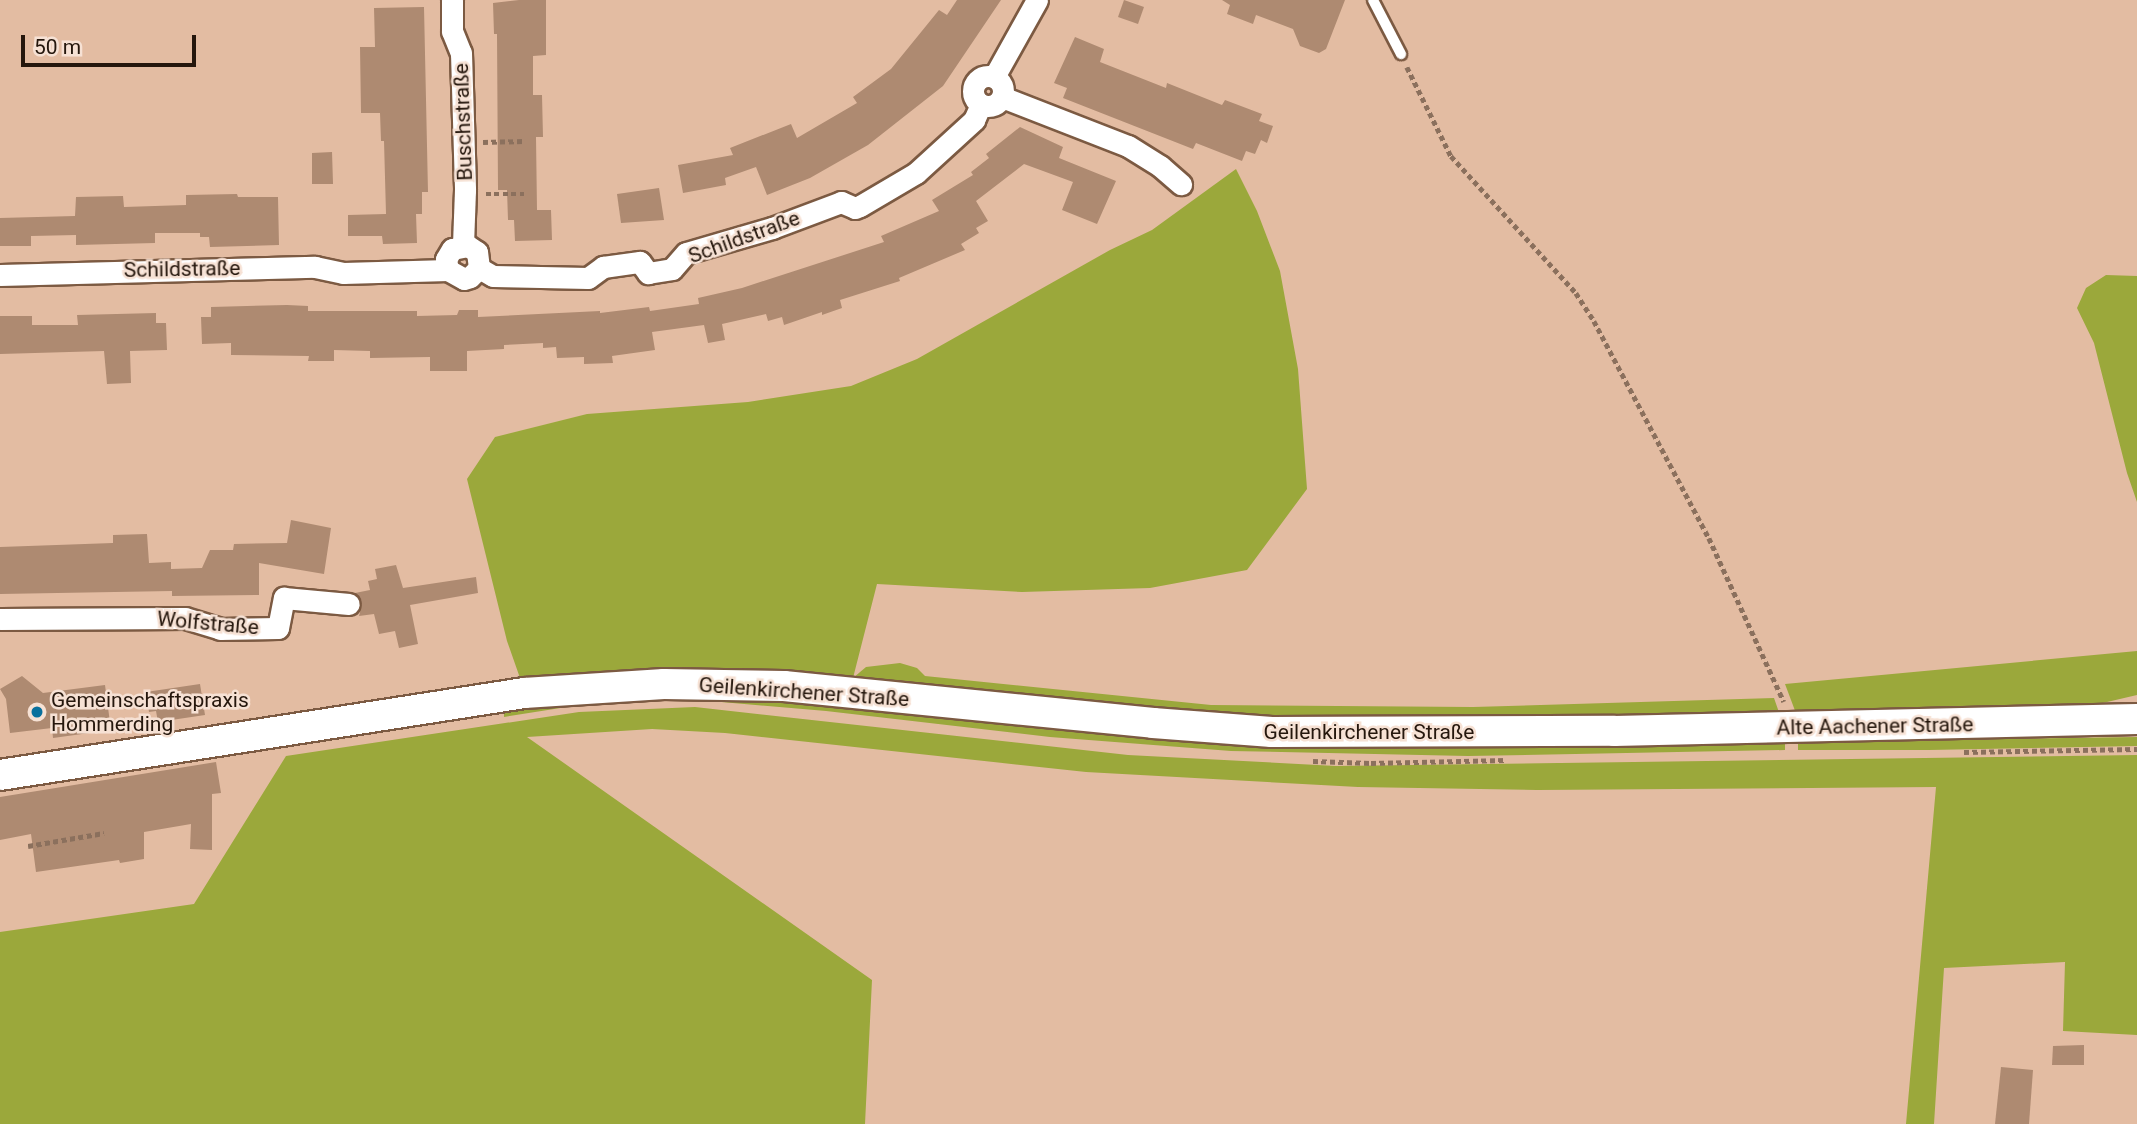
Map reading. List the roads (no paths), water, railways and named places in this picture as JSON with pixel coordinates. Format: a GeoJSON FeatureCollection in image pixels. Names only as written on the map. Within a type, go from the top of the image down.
{"type":"FeatureCollection","features":[{"type":"Feature","properties":{"kind":"main road","name":"Geilenkirchener Straße"},"geometry":{"type":"LineString","coordinates":[[0,775],[524,693],[641,684],[784,686],[1140,722],[1272,732],[1614,731]]}},
{"type":"Feature","properties":{"kind":"main road","name":"Alte Aachener Straße"},"geometry":{"type":"LineString","coordinates":[[1614,731],[2137,719]]}},
{"type":"Feature","properties":{"kind":"street","name":"Buschstraße"},"geometry":{"type":"LineString","coordinates":[[452,0],[452,31],[461,53],[465,194],[463,245]]}},
{"type":"Feature","properties":{"kind":"street","name":"Schildstraße"},"geometry":{"type":"LineString","coordinates":[[0,275],[315,267],[343,273],[448,270],[464,279],[470,278],[479,268],[493,276],[588,278],[603,267],[640,262],[648,273],[672,269],[686,253],[772,228],[841,202],[855,208],[916,173],[974,120],[981,104],[973,92],[975,85],[979,79],[994,77],[1037,0]]}},
{"type":"Feature","properties":{"kind":"street"},"geometry":{"type":"LineString","coordinates":[[981,104],[993,105],[1002,97],[1003,89],[994,77]]}},
{"type":"Feature","properties":{"kind":"street"},"geometry":{"type":"LineString","coordinates":[[1002,97],[1128,146],[1160,166],[1181,184]]}},
{"type":"Feature","properties":{"kind":"street"},"geometry":{"type":"LineString","coordinates":[[448,270],[448,253],[463,245],[477,253],[479,268]]}},
{"type":"Feature","properties":{"kind":"street","name":"Wolfstraße"},"geometry":{"type":"LineString","coordinates":[[0,619],[185,618],[220,629],[278,628],[284,598],[349,604]]}},
{"type":"Feature","properties":{"kind":"lane"},"geometry":{"type":"LineString","coordinates":[[1373,0],[1401,54]]}},
{"type":"Feature","properties":{"kind":"place","name":"Gemeinschaftspraxis Hommerding"},"geometry":{"type":"Point","coordinates":[37,712]}}]}
